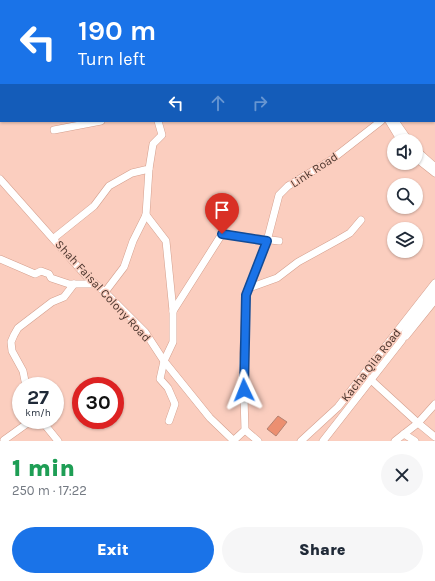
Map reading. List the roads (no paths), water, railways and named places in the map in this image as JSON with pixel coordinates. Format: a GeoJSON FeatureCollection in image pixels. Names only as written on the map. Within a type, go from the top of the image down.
{"type":"FeatureCollection","features":[{"type":"Feature","properties":{"kind":"street"},"geometry":{"type":"LineString","coordinates":[[60,122],[58,130],[96,122]]}},
{"type":"Feature","properties":{"kind":"street"},"geometry":{"type":"LineString","coordinates":[[105,292],[124,267],[133,241],[146,215],[149,169],[153,144],[162,135],[158,122]]}},
{"type":"Feature","properties":{"kind":"street","name":"Link Road"},"geometry":{"type":"LineString","coordinates":[[245,430],[243,364],[246,295],[267,241],[280,196],[288,186],[331,160],[380,122]]}},
{"type":"Feature","properties":{"kind":"street"},"geometry":{"type":"LineString","coordinates":[[390,122],[397,134]]}},
{"type":"Feature","properties":{"kind":"street"},"geometry":{"type":"LineString","coordinates":[[396,122],[404,134]]}},
{"type":"Feature","properties":{"kind":"street"},"geometry":{"type":"LineString","coordinates":[[423,156],[435,167]]}},
{"type":"Feature","properties":{"kind":"street"},"geometry":{"type":"LineString","coordinates":[[423,164],[435,174]]}},
{"type":"Feature","properties":{"kind":"street"},"geometry":{"type":"LineString","coordinates":[[54,238],[94,206],[109,186],[132,173],[149,169]]}},
{"type":"Feature","properties":{"kind":"street","name":"Shah Faisal Colony Road"},"geometry":{"type":"LineString","coordinates":[[0,179],[95,284],[145,332],[164,361],[210,418],[234,441]]}},
{"type":"Feature","properties":{"kind":"street"},"geometry":{"type":"LineString","coordinates":[[146,215],[166,241],[173,311],[173,342],[164,361],[160,379],[168,388],[175,404],[169,421]]}},
{"type":"Feature","properties":{"kind":"street"},"geometry":{"type":"LineString","coordinates":[[249,288],[277,278],[298,262],[350,233],[361,220]]}},
{"type":"Feature","properties":{"kind":"street"},"geometry":{"type":"LineString","coordinates":[[173,311],[222,234],[267,241],[279,241]]}},
{"type":"Feature","properties":{"kind":"street"},"geometry":{"type":"LineString","coordinates":[[0,259],[35,274],[41,271],[49,274],[51,278],[74,284],[95,284]]}},
{"type":"Feature","properties":{"kind":"street","name":"Kacha Qila Road"},"geometry":{"type":"LineString","coordinates":[[302,441],[338,407],[435,283]]}},
{"type":"Feature","properties":{"kind":"street"},"geometry":{"type":"LineString","coordinates":[[24,377],[23,371],[12,351],[11,342],[18,328],[52,302],[64,297],[74,284]]}},
{"type":"Feature","properties":{"kind":"street"},"geometry":{"type":"LineString","coordinates":[[402,340],[410,323],[435,292]]}},
{"type":"Feature","properties":{"kind":"street","name":"Kacha Qila Road"},"geometry":{"type":"LineString","coordinates":[[323,441],[370,379],[435,300]]}},
{"type":"Feature","properties":{"kind":"street"},"geometry":{"type":"LineString","coordinates":[[393,335],[410,323]]}},
{"type":"Feature","properties":{"kind":"street"},"geometry":{"type":"LineString","coordinates":[[370,379],[435,437]]}},
{"type":"Feature","properties":{"kind":"street"},"geometry":{"type":"LineString","coordinates":[[395,441],[418,423],[435,404]]}},
{"type":"Feature","properties":{"kind":"street"},"geometry":{"type":"LineString","coordinates":[[3,438],[18,429]]}},
{"type":"Feature","properties":{"kind":"street"},"geometry":{"type":"LineString","coordinates":[[48,429],[58,441]]}},
{"type":"Feature","properties":{"kind":"street"},"geometry":{"type":"LineString","coordinates":[[234,441],[245,430],[258,441]]}},
{"type":"Feature","properties":{"kind":"street"},"geometry":{"type":"LineString","coordinates":[[404,434],[415,441]]}}]}
